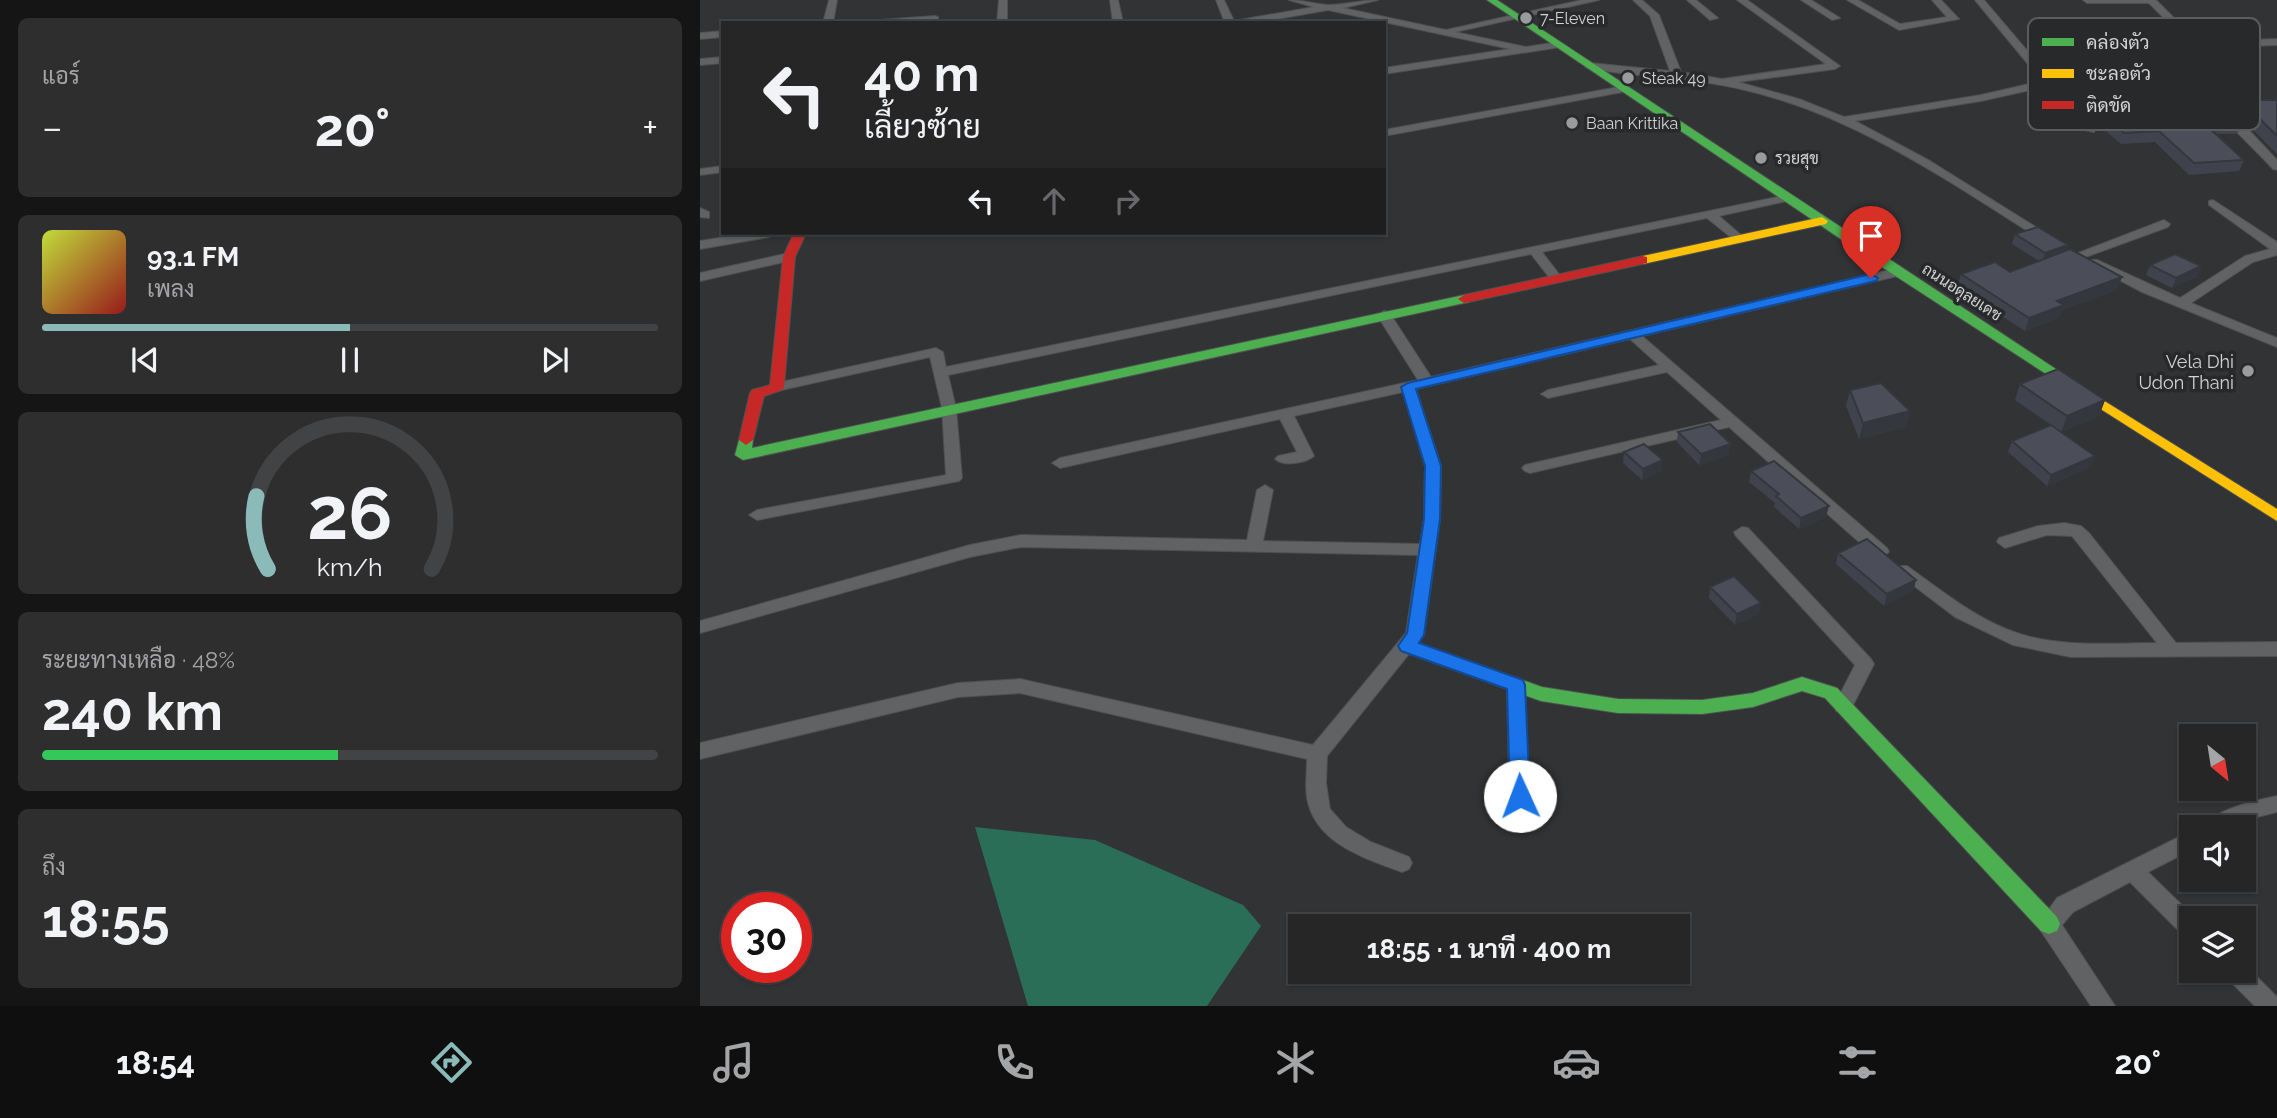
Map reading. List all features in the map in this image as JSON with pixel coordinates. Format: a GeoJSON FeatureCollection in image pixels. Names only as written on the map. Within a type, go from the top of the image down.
{"type":"FeatureCollection","features":[{"type":"Feature","properties":{"kind":"street"},"geometry":{"type":"LineString","coordinates":[[828,21],[833,0]]}},
{"type":"Feature","properties":{"kind":"street"},"geometry":{"type":"LineString","coordinates":[[1002,21],[1003,0]]}},
{"type":"Feature","properties":{"kind":"street"},"geometry":{"type":"LineString","coordinates":[[1114,0],[1118,21]]}},
{"type":"Feature","properties":{"kind":"street"},"geometry":{"type":"LineString","coordinates":[[1220,0],[1229,21]]}},
{"type":"Feature","properties":{"kind":"street"},"geometry":{"type":"LineString","coordinates":[[1293,0],[1527,50]]}},
{"type":"Feature","properties":{"kind":"street"},"geometry":{"type":"LineString","coordinates":[[1248,21],[1374,0]]}},
{"type":"Feature","properties":{"kind":"street","name":"ถนนอดุลยเดช"},"geometry":{"type":"LineString","coordinates":[[1491,0],[1898,272],[2277,516]]}},
{"type":"Feature","properties":{"kind":"street"},"geometry":{"type":"LineString","coordinates":[[1451,30],[1595,0]]}},
{"type":"Feature","properties":{"kind":"street"},"geometry":{"type":"LineString","coordinates":[[1637,0],[1654,15],[1676,73]]}},
{"type":"Feature","properties":{"kind":"street"},"geometry":{"type":"LineString","coordinates":[[1691,0],[1713,18]]}},
{"type":"Feature","properties":{"kind":"street"},"geometry":{"type":"LineString","coordinates":[[1720,82],[1835,66],[1741,0]]}},
{"type":"Feature","properties":{"kind":"street"},"geometry":{"type":"LineString","coordinates":[[1805,0],[1835,18]]}},
{"type":"Feature","properties":{"kind":"street"},"geometry":{"type":"LineString","coordinates":[[1851,0],[1899,27],[1954,19],[1936,0]]}},
{"type":"Feature","properties":{"kind":"street"},"geometry":{"type":"LineString","coordinates":[[1979,0],[2028,58]]}},
{"type":"Feature","properties":{"kind":"street"},"geometry":{"type":"LineString","coordinates":[[2087,0],[2151,0],[2171,18]]}},
{"type":"Feature","properties":{"kind":"street"},"geometry":{"type":"LineString","coordinates":[[908,21],[935,19]]}},
{"type":"Feature","properties":{"kind":"street"},"geometry":{"type":"LineString","coordinates":[[701,36],[721,34]]}},
{"type":"Feature","properties":{"kind":"street"},"geometry":{"type":"LineString","coordinates":[[1386,71],[1558,45]]}},
{"type":"Feature","properties":{"kind":"street"},"geometry":{"type":"LineString","coordinates":[[700,62],[721,60]]}},
{"type":"Feature","properties":{"kind":"street"},"geometry":{"type":"LineString","coordinates":[[1590,66],[1676,73],[1720,82],[1794,100],[1844,120],[1947,176],[2079,255],[2277,343]]}},
{"type":"Feature","properties":{"kind":"street"},"geometry":{"type":"LineString","coordinates":[[1844,120],[2028,88]]}},
{"type":"Feature","properties":{"kind":"street"},"geometry":{"type":"LineString","coordinates":[[1386,133],[1624,89]]}},
{"type":"Feature","properties":{"kind":"street"},"geometry":{"type":"LineString","coordinates":[[2242,130],[2277,167]]}},
{"type":"Feature","properties":{"kind":"street"},"geometry":{"type":"LineString","coordinates":[[700,172],[721,169]]}},
{"type":"Feature","properties":{"kind":"street"},"geometry":{"type":"LineString","coordinates":[[942,372],[1787,198]]}},
{"type":"Feature","properties":{"kind":"street"},"geometry":{"type":"LineString","coordinates":[[2214,203],[2277,249]]}},
{"type":"Feature","properties":{"kind":"street"},"geometry":{"type":"LineString","coordinates":[[1710,214],[1738,239]]}},
{"type":"Feature","properties":{"kind":"street"},"geometry":{"type":"LineString","coordinates":[[757,515],[954,478],[949,408],[936,352],[777,387],[757,393],[743,455],[949,408],[1822,221]]}},
{"type":"Feature","properties":{"kind":"street"},"geometry":{"type":"LineString","coordinates":[[2079,255],[2164,224]]}},
{"type":"Feature","properties":{"kind":"street"},"geometry":{"type":"LineString","coordinates":[[700,245],[758,235]]}},
{"type":"Feature","properties":{"kind":"street"},"geometry":{"type":"LineString","coordinates":[[777,387],[789,257],[799,235]]}},
{"type":"Feature","properties":{"kind":"street"},"geometry":{"type":"LineString","coordinates":[[2182,303],[2249,259],[2277,249]]}},
{"type":"Feature","properties":{"kind":"street"},"geometry":{"type":"LineString","coordinates":[[1534,250],[1556,278]]}},
{"type":"Feature","properties":{"kind":"street"},"geometry":{"type":"LineString","coordinates":[[700,277],[789,257]]}},
{"type":"Feature","properties":{"kind":"street"},"geometry":{"type":"LineString","coordinates":[[1060,463],[1427,383],[1898,272]]}},
{"type":"Feature","properties":{"kind":"street"},"geometry":{"type":"LineString","coordinates":[[1384,315],[1427,383]]}},
{"type":"Feature","properties":{"kind":"street"},"geometry":{"type":"LineString","coordinates":[[1633,335],[1910,578],[1961,613],[2012,639],[2071,650],[2277,649]]}},
{"type":"Feature","properties":{"kind":"street"},"geometry":{"type":"LineString","coordinates":[[1548,394],[1669,367]]}},
{"type":"Feature","properties":{"kind":"street"},"geometry":{"type":"LineString","coordinates":[[1402,863],[1350,841],[1326,821],[1317,798],[1317,754],[1415,635],[1432,519],[1433,466],[1408,387]]}},
{"type":"Feature","properties":{"kind":"street"},"geometry":{"type":"LineString","coordinates":[[1283,459],[1306,456],[1285,414]]}},
{"type":"Feature","properties":{"kind":"street"},"geometry":{"type":"LineString","coordinates":[[1530,468],[1734,421]]}},
{"type":"Feature","properties":{"kind":"street"},"geometry":{"type":"LineString","coordinates":[[1254,546],[1265,490]]}},
{"type":"Feature","properties":{"kind":"street"},"geometry":{"type":"LineString","coordinates":[[2005,542],[2051,530],[2072,529],[2172,649]]}},
{"type":"Feature","properties":{"kind":"street"},"geometry":{"type":"LineString","coordinates":[[1742,533],[1865,664],[1843,706]]}},
{"type":"Feature","properties":{"kind":"street"},"geometry":{"type":"LineString","coordinates":[[700,627],[970,551],[1021,541],[1428,550]]}},
{"type":"Feature","properties":{"kind":"street"},"geometry":{"type":"LineString","coordinates":[[1407,646],[1541,694],[1618,706],[1702,707],[1753,700],[1802,684],[1831,693],[2049,924],[2104,1006]]}},
{"type":"Feature","properties":{"kind":"street"},"geometry":{"type":"LineString","coordinates":[[1516,685],[1520,824]]}},
{"type":"Feature","properties":{"kind":"street"},"geometry":{"type":"LineString","coordinates":[[700,751],[958,690],[1020,686],[1317,754]]}},
{"type":"Feature","properties":{"kind":"street"},"geometry":{"type":"LineString","coordinates":[[2238,815],[2277,804]]}},
{"type":"Feature","properties":{"kind":"street"},"geometry":{"type":"LineString","coordinates":[[2049,924],[2065,905],[2179,846]]}},
{"type":"Feature","properties":{"kind":"street"},"geometry":{"type":"LineString","coordinates":[[2132,870],[2179,916]]}},
{"type":"Feature","properties":{"kind":"street"},"geometry":{"type":"LineString","coordinates":[[2247,983],[2270,1006]]}},
{"type":"Feature","properties":{"kind":"shaded area"},"geometry":{"type":"Polygon","coordinates":[[[975,827],[1095,840],[1243,905],[1261,926],[1207,1006],[1028,1006],[975,827]]]}},
{"type":"Feature","properties":{"kind":"building"},"geometry":{"type":"Polygon","coordinates":[[[2260,100],[2277,100],[2277,136],[2260,119],[2260,100]]]}},
{"type":"Feature","properties":{"kind":"building"},"geometry":{"type":"Polygon","coordinates":[[[2121,130],[2212,130],[2244,160],[2194,163],[2159,131],[2124,133],[2121,130]]]}},
{"type":"Feature","properties":{"kind":"building"},"geometry":{"type":"Polygon","coordinates":[[[2038,227],[2068,245],[2045,253],[2015,234],[2038,227]]]}},
{"type":"Feature","properties":{"kind":"building"},"geometry":{"type":"Polygon","coordinates":[[[2070,249],[2122,277],[2057,301],[2064,305],[2029,318],[1961,274],[1995,262],[2010,272],[2070,249]]]}},
{"type":"Feature","properties":{"kind":"building"},"geometry":{"type":"Polygon","coordinates":[[[2175,254],[2201,266],[2176,278],[2150,265],[2175,254]]]}},
{"type":"Feature","properties":{"kind":"building"},"geometry":{"type":"Polygon","coordinates":[[[2058,369],[2105,400],[2067,416],[2020,384],[2058,369]]]}},
{"type":"Feature","properties":{"kind":"building"},"geometry":{"type":"Polygon","coordinates":[[[1881,383],[1910,411],[1863,423],[1850,390],[1881,383]]]}},
{"type":"Feature","properties":{"kind":"building"},"geometry":{"type":"Polygon","coordinates":[[[1710,424],[1731,444],[1701,454],[1678,432],[1710,424]]]}},
{"type":"Feature","properties":{"kind":"building"},"geometry":{"type":"Polygon","coordinates":[[[2051,425],[2095,456],[2051,475],[2012,441],[2051,425]]]}},
{"type":"Feature","properties":{"kind":"building"},"geometry":{"type":"Polygon","coordinates":[[[1644,444],[1663,460],[1643,469],[1624,452],[1644,444]]]}},
{"type":"Feature","properties":{"kind":"building"},"geometry":{"type":"Polygon","coordinates":[[[1774,461],[1829,506],[1801,518],[1776,496],[1779,494],[1751,471],[1774,461]]]}},
{"type":"Feature","properties":{"kind":"building"},"geometry":{"type":"Polygon","coordinates":[[[1867,539],[1916,580],[1887,594],[1838,553],[1867,539]]]}},
{"type":"Feature","properties":{"kind":"building"},"geometry":{"type":"Polygon","coordinates":[[[1734,576],[1761,603],[1737,614],[1710,587],[1734,576]]]}},
{"type":"Feature","properties":{"kind":"traffic: fast"},"geometry":{"type":"LineString","coordinates":[[1491,0],[1898,272],[2082,391]]}},
{"type":"Feature","properties":{"kind":"traffic: fast"},"geometry":{"type":"LineString","coordinates":[[746,440],[743,455],[1464,299]]}},
{"type":"Feature","properties":{"kind":"traffic: fast"},"geometry":{"type":"LineString","coordinates":[[1407,646],[1541,694],[1618,706],[1702,707],[1753,700],[1802,684],[1831,693],[2049,924]]}},
{"type":"Feature","properties":{"kind":"traffic: slow"},"geometry":{"type":"LineString","coordinates":[[1643,260],[1822,221]]}},
{"type":"Feature","properties":{"kind":"traffic: slow"},"geometry":{"type":"LineString","coordinates":[[2082,391],[2277,516]]}},
{"type":"Feature","properties":{"kind":"traffic: jam"},"geometry":{"type":"LineString","coordinates":[[746,440],[757,393],[777,387],[789,257],[799,235]]}},
{"type":"Feature","properties":{"kind":"traffic: jam"},"geometry":{"type":"LineString","coordinates":[[1464,299],[1643,260]]}},
{"type":"Feature","properties":{"kind":"place","name":"7-Eleven"},"geometry":{"type":"Point","coordinates":[1526,18]}},
{"type":"Feature","properties":{"kind":"place","name":"Steak 49"},"geometry":{"type":"Point","coordinates":[1628,78]}},
{"type":"Feature","properties":{"kind":"place","name":"Baan Krittika"},"geometry":{"type":"Point","coordinates":[1572,123]}},
{"type":"Feature","properties":{"kind":"place","name":"รวยสุข"},"geometry":{"type":"Point","coordinates":[1761,158]}},
{"type":"Feature","properties":{"kind":"place","name":"Vela Dhi Udon Thani"},"geometry":{"type":"Point","coordinates":[2248,371]}},
{"type":"Feature","properties":{"kind":"route"},"geometry":{"type":"LineString","coordinates":[[1520,796],[1516,685],[1407,646],[1415,635],[1432,519],[1433,466],[1408,387],[1871,278]]}}]}
